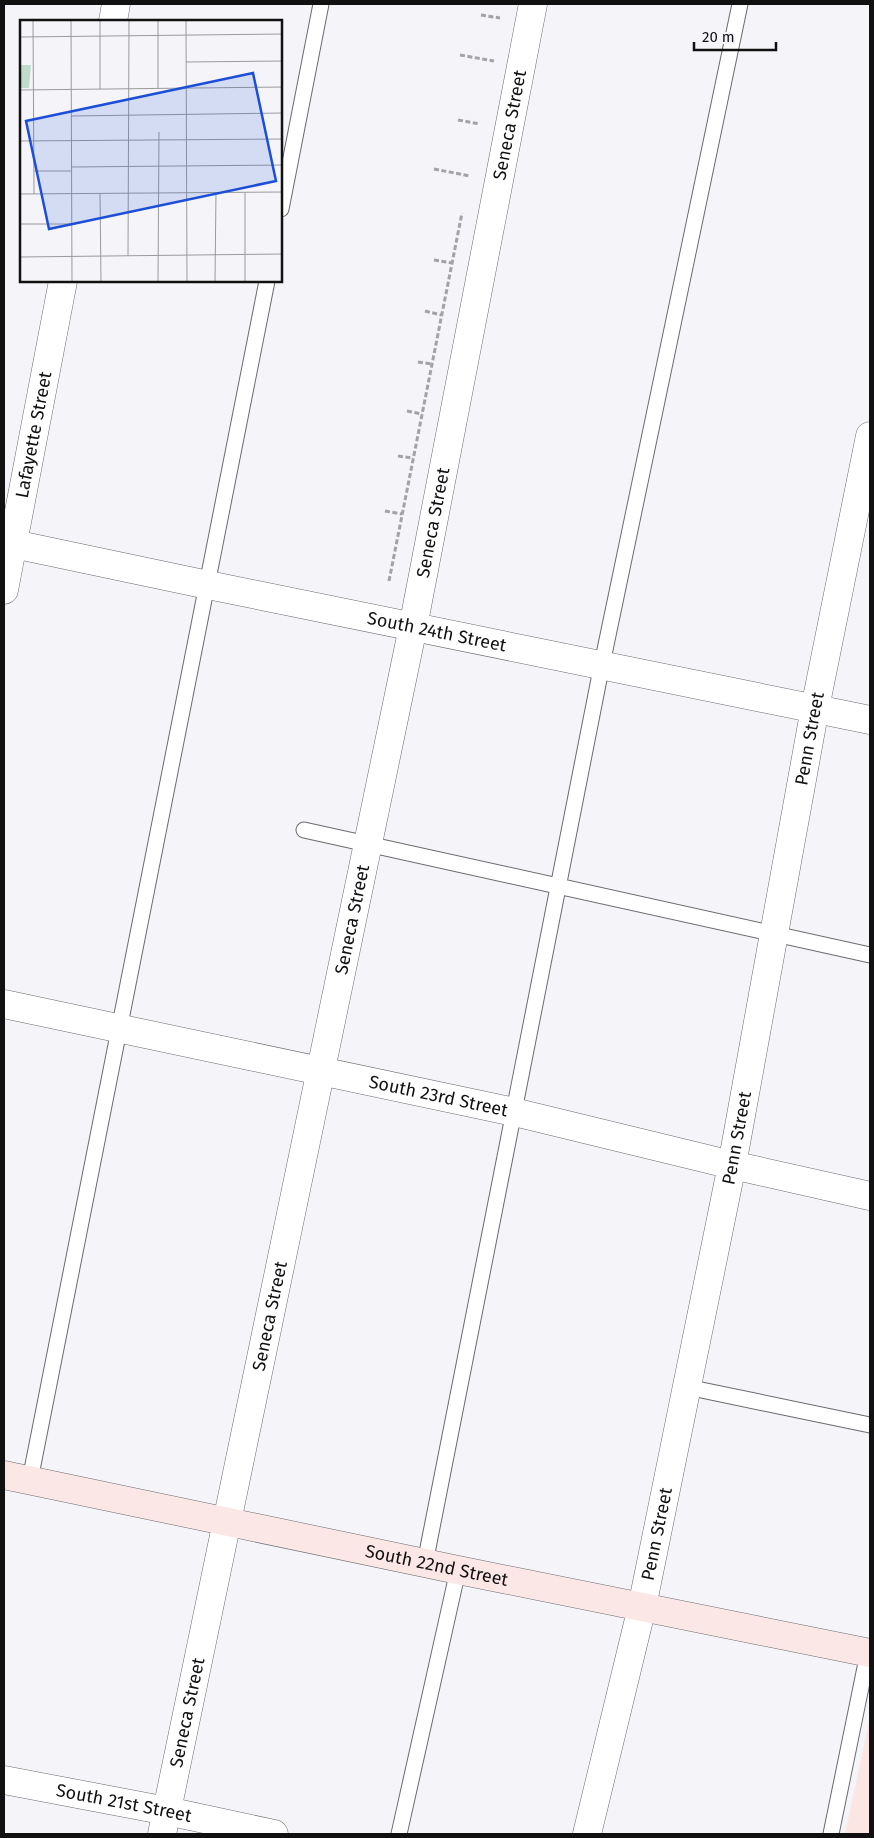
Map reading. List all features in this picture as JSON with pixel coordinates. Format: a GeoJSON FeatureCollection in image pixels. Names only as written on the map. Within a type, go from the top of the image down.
{"type":"FeatureCollection","features":[{"type":"Feature","properties":{"kind":"main road","name":"South 22nd Street"},"geometry":{"type":"LineString","coordinates":[[4,1475],[458,1570],[869,1653]]}},
{"type":"Feature","properties":{"kind":"street"},"geometry":{"type":"LineString","coordinates":[[113,20],[116,4]]}},
{"type":"Feature","properties":{"kind":"street","name":"Seneca Street"},"geometry":{"type":"LineString","coordinates":[[165,1823],[413,627],[532,4]]}},
{"type":"Feature","properties":{"kind":"street","name":"Lafayette Street"},"geometry":{"type":"LineString","coordinates":[[4,590],[8,543],[63,282]]}},
{"type":"Feature","properties":{"kind":"street","name":"Penn Street"},"geometry":{"type":"LineString","coordinates":[[587,1834],[642,1607],[732,1165],[815,708],[865,487],[870,436]]}},
{"type":"Feature","properties":{"kind":"street","name":"South 24th Street"},"geometry":{"type":"LineString","coordinates":[[8,543],[870,720]]}},
{"type":"Feature","properties":{"kind":"street","name":"South 23rd Street"},"geometry":{"type":"LineString","coordinates":[[4,1004],[514,1112],[732,1165],[870,1196]]}},
{"type":"Feature","properties":{"kind":"street","name":"South 21st Street"},"geometry":{"type":"LineString","coordinates":[[4,1780],[165,1823],[274,1834]]}},
{"type":"Feature","properties":{"kind":"lane"},"geometry":{"type":"LineString","coordinates":[[282,204],[321,4]]}},
{"type":"Feature","properties":{"kind":"lane"},"geometry":{"type":"LineString","coordinates":[[426,1563],[602,664],[740,4]]}},
{"type":"Feature","properties":{"kind":"lane"},"geometry":{"type":"LineString","coordinates":[[30,1480],[267,282]]}},
{"type":"Feature","properties":{"kind":"lane"},"geometry":{"type":"LineString","coordinates":[[304,830],[870,955]]}},
{"type":"Feature","properties":{"kind":"lane"},"geometry":{"type":"LineString","coordinates":[[687,1387],[870,1425]]}},
{"type":"Feature","properties":{"kind":"lane"},"geometry":{"type":"LineString","coordinates":[[399,1834],[458,1570]]}},
{"type":"Feature","properties":{"kind":"lane"},"geometry":{"type":"LineString","coordinates":[[831,1834],[869,1653]]}},
{"type":"Feature","properties":{"kind":"path"},"geometry":{"type":"LineString","coordinates":[[498,26],[501,11]]}},
{"type":"Feature","properties":{"kind":"path"},"geometry":{"type":"LineString","coordinates":[[481,15],[500,18]]}},
{"type":"Feature","properties":{"kind":"path"},"geometry":{"type":"LineString","coordinates":[[490,69],[493,52]]}},
{"type":"Feature","properties":{"kind":"path"},"geometry":{"type":"LineString","coordinates":[[460,55],[491,60]]}},
{"type":"Feature","properties":{"kind":"path"},"geometry":{"type":"LineString","coordinates":[[478,133],[482,115]]}},
{"type":"Feature","properties":{"kind":"path"},"geometry":{"type":"LineString","coordinates":[[458,120],[480,124]]}},
{"type":"Feature","properties":{"kind":"path"},"geometry":{"type":"LineString","coordinates":[[468,185],[471,167]]}},
{"type":"Feature","properties":{"kind":"path"},"geometry":{"type":"LineString","coordinates":[[434,169],[470,176]]}},
{"type":"Feature","properties":{"kind":"path"},"geometry":{"type":"LineString","coordinates":[[389,581],[464,204]]}},
{"type":"Feature","properties":{"kind":"path"},"geometry":{"type":"LineString","coordinates":[[434,260],[452,263]]}},
{"type":"Feature","properties":{"kind":"path"},"geometry":{"type":"LineString","coordinates":[[425,311],[441,315]]}},
{"type":"Feature","properties":{"kind":"path"},"geometry":{"type":"LineString","coordinates":[[418,362],[432,364]]}},
{"type":"Feature","properties":{"kind":"path"},"geometry":{"type":"LineString","coordinates":[[407,411],[422,414]]}},
{"type":"Feature","properties":{"kind":"path"},"geometry":{"type":"LineString","coordinates":[[398,456],[413,458]]}},
{"type":"Feature","properties":{"kind":"path"},"geometry":{"type":"LineString","coordinates":[[385,511],[402,514]]}},
{"type":"Feature","properties":{"kind":"shaded area"},"geometry":{"type":"Polygon","coordinates":[[[870,1717],[870,1834],[845,1834],[870,1717]]]}}]}
